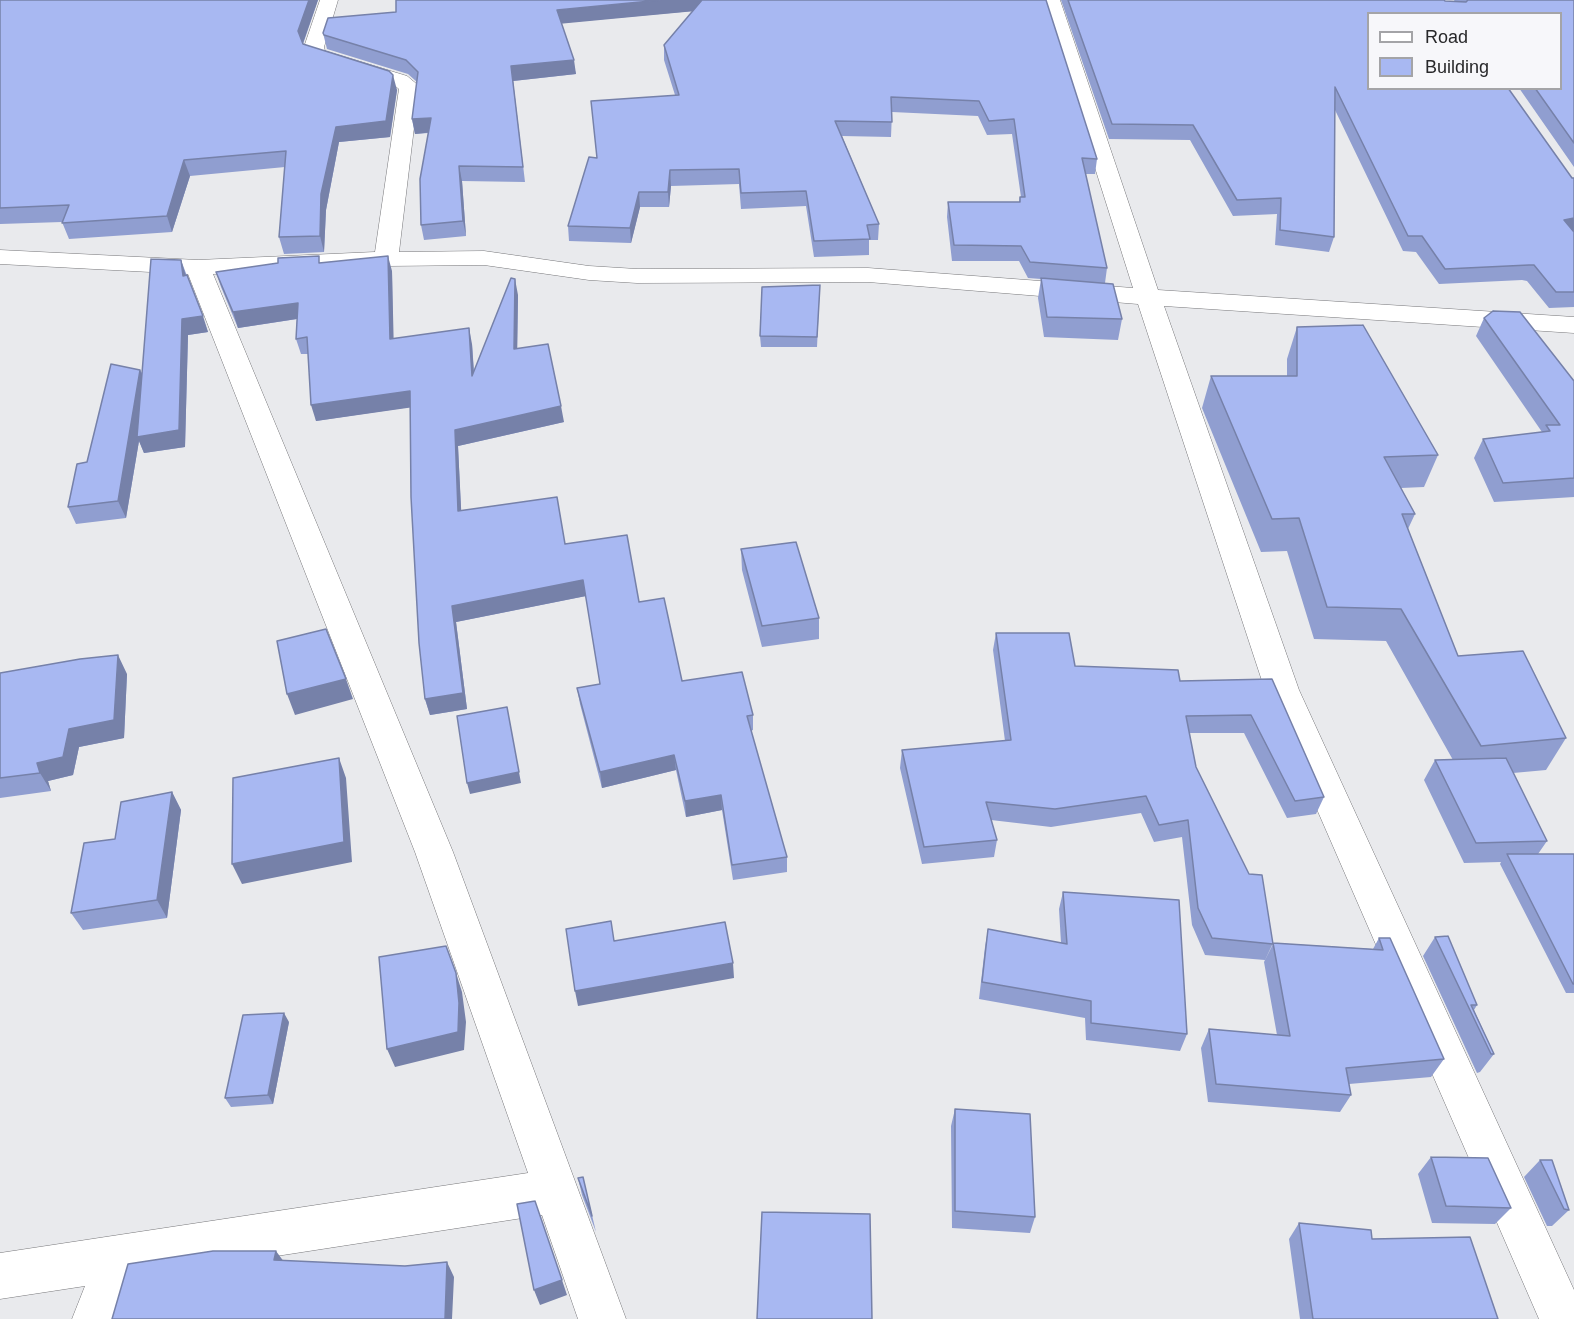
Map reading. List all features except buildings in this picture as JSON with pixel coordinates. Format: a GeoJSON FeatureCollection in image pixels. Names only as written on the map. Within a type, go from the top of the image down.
{"type":"FeatureCollection","features":[{"type":"Feature","properties":{"kind":"street"},"geometry":{"type":"LineString","coordinates":[[329,0],[314,47],[316,54],[400,80],[409,86],[386,259]]}},
{"type":"Feature","properties":{"kind":"street"},"geometry":{"type":"LineString","coordinates":[[1051,0],[1099,152],[1282,690],[1563,1319]]}},
{"type":"Feature","properties":{"kind":"street"},"geometry":{"type":"LineString","coordinates":[[0,257],[198,267],[386,259],[484,258],[589,273],[637,276],[868,275],[1148,297],[1574,325]]}},
{"type":"Feature","properties":{"kind":"street"},"geometry":{"type":"LineString","coordinates":[[198,267],[434,852],[602,1319]]}},
{"type":"Feature","properties":{"kind":"street"},"geometry":{"type":"LineString","coordinates":[[0,1276],[556,1191]]}},
{"type":"Feature","properties":{"kind":"street"},"geometry":{"type":"LineString","coordinates":[[96,1319],[118,1258]]}}]}
